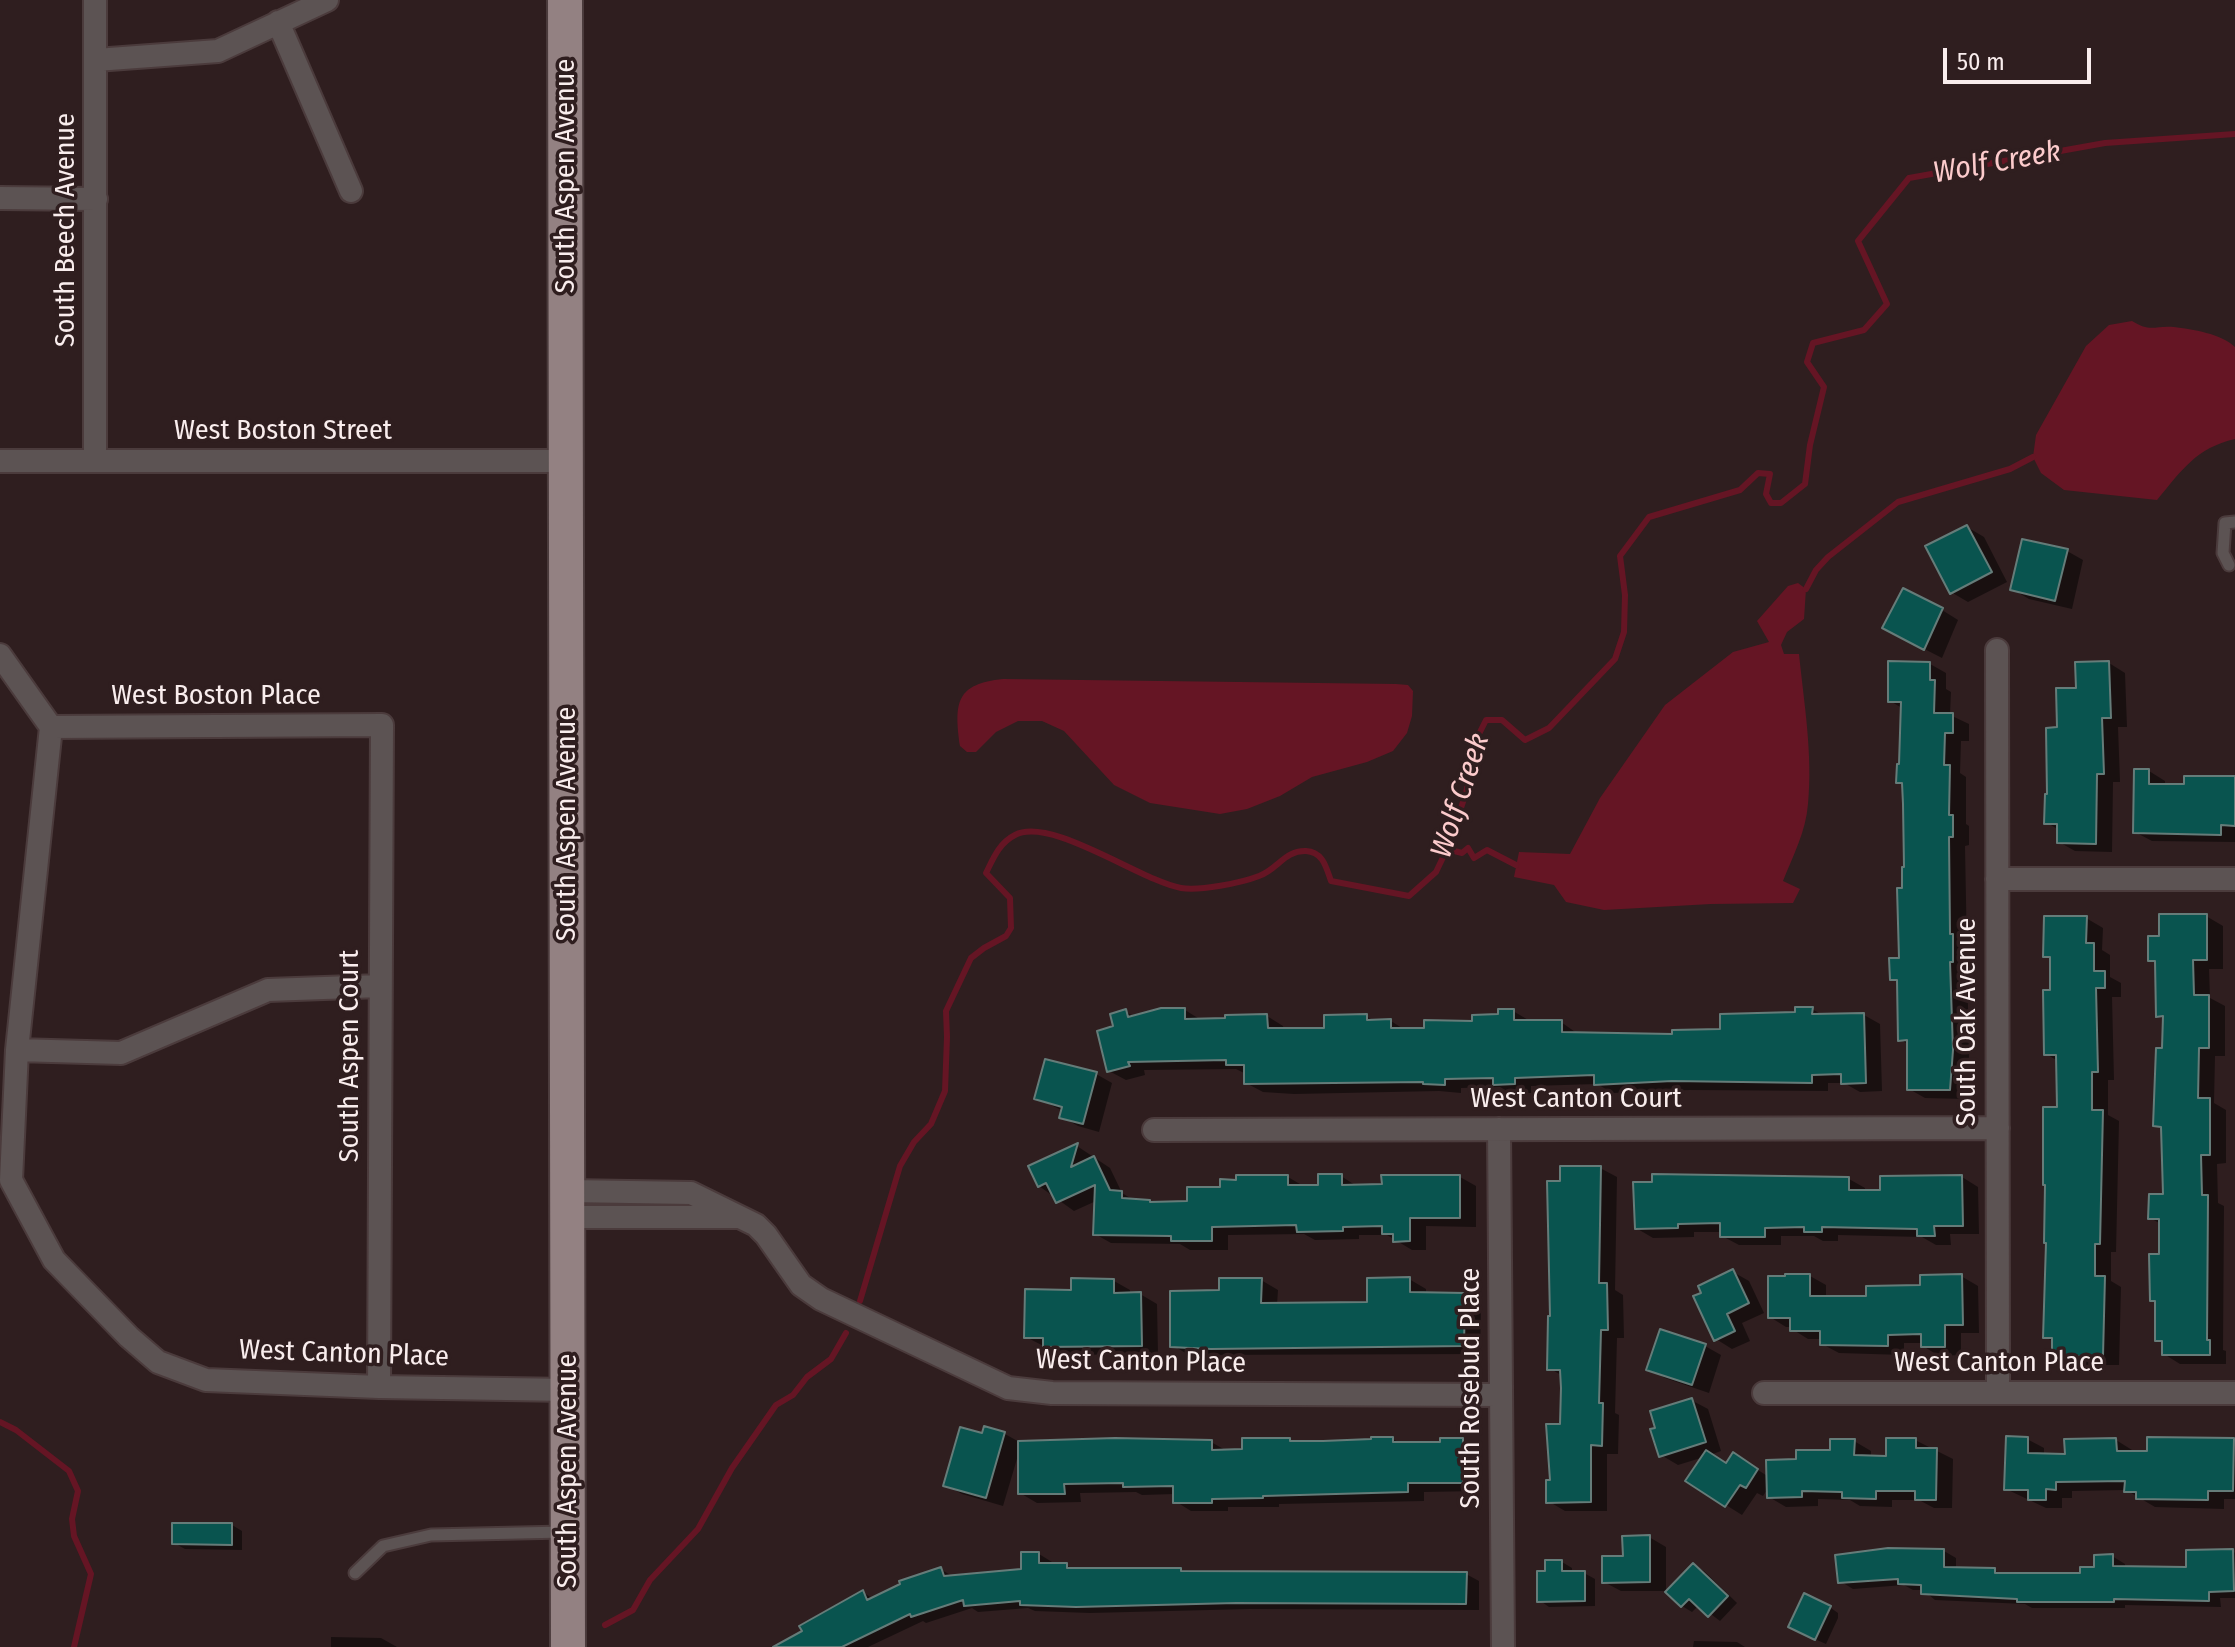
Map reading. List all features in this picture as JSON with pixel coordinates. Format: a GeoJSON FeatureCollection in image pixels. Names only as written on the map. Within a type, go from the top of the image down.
{"type":"FeatureCollection","features":[{"type":"Feature","properties":{"kind":"main road","name":"South Aspen Avenue"},"geometry":{"type":"LineString","coordinates":[[565,0],[568,1647]]}},
{"type":"Feature","properties":{"kind":"street","name":"South Beech Avenue"},"geometry":{"type":"LineString","coordinates":[[95,0],[95,461]]}},
{"type":"Feature","properties":{"kind":"street"},"geometry":{"type":"LineString","coordinates":[[96,60],[218,51],[327,0]]}},
{"type":"Feature","properties":{"kind":"street"},"geometry":{"type":"LineString","coordinates":[[278,22],[351,191]]}},
{"type":"Feature","properties":{"kind":"street"},"geometry":{"type":"LineString","coordinates":[[0,198],[96,199]]}},
{"type":"Feature","properties":{"kind":"street","name":"West Boston Street"},"geometry":{"type":"LineString","coordinates":[[0,461],[567,461]]}},
{"type":"Feature","properties":{"kind":"street","name":"South Oak Avenue"},"geometry":{"type":"LineString","coordinates":[[1997,650],[1998,1393]]}},
{"type":"Feature","properties":{"kind":"street"},"geometry":{"type":"LineString","coordinates":[[0,655],[51,727],[17,1050],[121,1053],[268,990],[380,986]]}},
{"type":"Feature","properties":{"kind":"street","name":"West Boston Place"},"geometry":{"type":"LineString","coordinates":[[51,727],[382,725]]}},
{"type":"Feature","properties":{"kind":"street","name":"South Aspen Court"},"geometry":{"type":"LineString","coordinates":[[379,1387],[382,725]]}},
{"type":"Feature","properties":{"kind":"street"},"geometry":{"type":"LineString","coordinates":[[1997,879],[2235,879]]}},
{"type":"Feature","properties":{"kind":"street","name":"West Canton Place"},"geometry":{"type":"LineString","coordinates":[[17,1050],[11,1180],[54,1260],[129,1337],[158,1362],[206,1380],[569,1390]]}},
{"type":"Feature","properties":{"kind":"street","name":"West Canton Court"},"geometry":{"type":"LineString","coordinates":[[1154,1130],[1998,1128]]}},
{"type":"Feature","properties":{"kind":"street","name":"South Rosebud Place"},"geometry":{"type":"LineString","coordinates":[[1499,1129],[1503,1647]]}},
{"type":"Feature","properties":{"kind":"street","name":"West Canton Place"},"geometry":{"type":"LineString","coordinates":[[568,1204],[742,1217],[766,1235],[801,1285],[821,1299],[1008,1388],[1052,1393],[1501,1395]]}},
{"type":"Feature","properties":{"kind":"street","name":"West Canton Place"},"geometry":{"type":"LineString","coordinates":[[1764,1393],[2235,1393]]}},
{"type":"Feature","properties":{"kind":"lane"},"geometry":{"type":"LineString","coordinates":[[2229,565],[2223,553],[2225,523],[2235,522]]}},
{"type":"Feature","properties":{"kind":"lane"},"geometry":{"type":"LineString","coordinates":[[355,1573],[383,1546],[431,1535],[568,1532]]}},
{"type":"Feature","properties":{"kind":"shaded area"},"geometry":{"type":"Polygon","coordinates":[[[2132,321],[2149,328],[2174,327],[2206,333],[2235,347],[2235,439],[2200,454],[2157,500],[2064,490],[2041,473],[2033,457],[2036,435],[2086,346],[2109,325],[2132,321]]]}},
{"type":"Feature","properties":{"kind":"shaded area"},"geometry":{"type":"Polygon","coordinates":[[[1798,583],[1806,589],[1804,619],[1787,632],[1781,645],[1784,654],[1799,654],[1809,748],[1807,814],[1783,881],[1800,889],[1793,903],[1604,910],[1566,902],[1554,885],[1514,877],[1519,852],[1570,854],[1600,798],[1665,705],[1733,652],[1769,642],[1757,621],[1788,586],[1798,583]]]}},
{"type":"Feature","properties":{"kind":"shaded area"},"geometry":{"type":"Polygon","coordinates":[[[1003,679],[1408,685],[1413,691],[1412,716],[1407,733],[1393,751],[1367,762],[1312,777],[1280,796],[1247,809],[1220,814],[1150,803],[1114,785],[1064,731],[1042,721],[1018,721],[996,732],[976,752],[967,752],[960,746],[958,731],[962,698],[976,685],[1003,679]]]}},
{"type":"Feature","properties":{"kind":"building"},"geometry":{"type":"Polygon","coordinates":[[[1967,525],[1992,572],[1950,594],[1925,546],[1967,525]]]}},
{"type":"Feature","properties":{"kind":"building"},"geometry":{"type":"Polygon","coordinates":[[[2022,539],[2068,549],[2055,601],[2010,590],[2022,539]]]}},
{"type":"Feature","properties":{"kind":"building"},"geometry":{"type":"Polygon","coordinates":[[[1903,588],[1943,608],[1924,650],[1882,628],[1903,588]]]}},
{"type":"Feature","properties":{"kind":"building"},"geometry":{"type":"Polygon","coordinates":[[[1888,661],[1930,662],[1930,680],[1935,680],[1934,713],[1953,713],[1953,733],[1945,733],[1944,765],[1950,765],[1949,815],[1953,815],[1953,837],[1949,837],[1950,934],[1953,934],[1953,962],[1950,962],[1953,1050],[1950,1090],[1907,1090],[1907,1040],[1898,1041],[1897,980],[1890,980],[1889,958],[1899,958],[1897,888],[1902,888],[1904,867],[1902,783],[1896,783],[1901,702],[1888,702],[1888,661]]]}},
{"type":"Feature","properties":{"kind":"building"},"geometry":{"type":"Polygon","coordinates":[[[2109,661],[2111,718],[2102,718],[2104,774],[2097,774],[2096,844],[2057,843],[2057,824],[2044,824],[2046,728],[2057,727],[2056,688],[2076,688],[2075,662],[2109,661]]]}},
{"type":"Feature","properties":{"kind":"building"},"geometry":{"type":"Polygon","coordinates":[[[2134,769],[2149,769],[2149,784],[2184,784],[2184,776],[2235,776],[2235,826],[2221,825],[2221,835],[2133,833],[2134,769]]]}},
{"type":"Feature","properties":{"kind":"building"},"geometry":{"type":"Polygon","coordinates":[[[2159,914],[2207,914],[2207,960],[2193,960],[2194,995],[2209,995],[2209,1048],[2199,1048],[2198,1098],[2210,1098],[2210,1155],[2201,1155],[2202,1195],[2208,1195],[2207,1340],[2210,1340],[2210,1355],[2162,1355],[2162,1341],[2155,1341],[2155,1301],[2150,1301],[2149,1254],[2159,1254],[2159,1219],[2148,1219],[2149,1194],[2163,1194],[2161,1127],[2153,1126],[2156,1048],[2162,1048],[2163,1016],[2156,1017],[2155,961],[2148,961],[2148,936],[2159,936],[2159,914]]]}},
{"type":"Feature","properties":{"kind":"building"},"geometry":{"type":"Polygon","coordinates":[[[2044,916],[2087,916],[2086,943],[2094,943],[2094,971],[2105,971],[2105,988],[2096,988],[2098,1072],[2092,1072],[2092,1110],[2103,1110],[2100,1244],[2095,1244],[2095,1276],[2105,1276],[2103,1356],[2052,1357],[2052,1338],[2043,1338],[2046,1243],[2043,1107],[2057,1107],[2056,1055],[2044,1055],[2043,990],[2050,990],[2050,957],[2043,957],[2044,916]]]}},
{"type":"Feature","properties":{"kind":"building"},"geometry":{"type":"Polygon","coordinates":[[[1795,1007],[1813,1007],[1812,1014],[1864,1013],[1866,1083],[1841,1084],[1841,1074],[1812,1075],[1812,1083],[1672,1081],[1594,1085],[1594,1075],[1515,1078],[1515,1084],[1493,1085],[1493,1078],[1445,1079],[1445,1085],[1423,1082],[1244,1084],[1244,1065],[1226,1065],[1226,1060],[1128,1062],[1130,1066],[1107,1072],[1097,1031],[1113,1026],[1110,1014],[1126,1009],[1128,1017],[1161,1008],[1185,1008],[1185,1019],[1267,1014],[1268,1028],[1324,1028],[1324,1015],[1367,1014],[1367,1020],[1391,1019],[1391,1028],[1424,1028],[1424,1020],[1472,1021],[1472,1015],[1498,1014],[1498,1009],[1514,1009],[1514,1020],[1562,1020],[1562,1032],[1672,1034],[1672,1030],[1720,1029],[1720,1014],[1795,1012],[1795,1007]]]}},
{"type":"Feature","properties":{"kind":"building"},"geometry":{"type":"Polygon","coordinates":[[[1045,1059],[1097,1072],[1083,1124],[1059,1118],[1062,1107],[1034,1099],[1045,1059]]]}},
{"type":"Feature","properties":{"kind":"building"},"geometry":{"type":"Polygon","coordinates":[[[1078,1143],[1071,1167],[1094,1156],[1110,1190],[1122,1191],[1122,1198],[1150,1202],[1187,1201],[1187,1187],[1220,1187],[1220,1179],[1236,1180],[1236,1175],[1288,1175],[1288,1185],[1318,1185],[1318,1174],[1342,1174],[1342,1185],[1382,1184],[1381,1175],[1460,1175],[1460,1218],[1410,1218],[1410,1241],[1393,1242],[1393,1234],[1382,1234],[1382,1226],[1297,1232],[1296,1225],[1212,1227],[1212,1241],[1171,1241],[1171,1236],[1093,1235],[1095,1185],[1056,1203],[1046,1183],[1038,1187],[1028,1166],[1078,1143]]]}},
{"type":"Feature","properties":{"kind":"building"},"geometry":{"type":"Polygon","coordinates":[[[1560,1166],[1601,1166],[1599,1283],[1607,1283],[1608,1330],[1601,1330],[1599,1403],[1603,1403],[1602,1446],[1591,1445],[1591,1502],[1546,1503],[1546,1480],[1550,1480],[1546,1424],[1560,1424],[1561,1388],[1560,1370],[1547,1370],[1550,1316],[1547,1181],[1560,1181],[1560,1166]]]}},
{"type":"Feature","properties":{"kind":"building"},"geometry":{"type":"Polygon","coordinates":[[[1652,1174],[1849,1177],[1849,1190],[1880,1190],[1880,1176],[1962,1175],[1963,1226],[1934,1226],[1935,1236],[1917,1236],[1917,1229],[1822,1227],[1822,1232],[1804,1232],[1804,1227],[1765,1228],[1765,1237],[1720,1237],[1720,1223],[1635,1229],[1633,1182],[1652,1182],[1652,1174]]]}},
{"type":"Feature","properties":{"kind":"building"},"geometry":{"type":"Polygon","coordinates":[[[1733,1269],[1749,1303],[1727,1314],[1735,1331],[1714,1341],[1693,1296],[1701,1293],[1698,1286],[1733,1269]]]}},
{"type":"Feature","properties":{"kind":"building"},"geometry":{"type":"Polygon","coordinates":[[[1810,1274],[1810,1296],[1866,1296],[1866,1286],[1920,1285],[1920,1275],[1962,1274],[1963,1325],[1945,1325],[1945,1347],[1921,1347],[1921,1334],[1888,1335],[1888,1346],[1820,1345],[1820,1331],[1790,1331],[1790,1318],[1768,1318],[1768,1276],[1810,1274]]]}},
{"type":"Feature","properties":{"kind":"building"},"geometry":{"type":"Polygon","coordinates":[[[1410,1277],[1410,1292],[1465,1293],[1464,1346],[1170,1347],[1170,1291],[1219,1290],[1219,1278],[1262,1278],[1261,1303],[1367,1302],[1367,1278],[1410,1277]]]}},
{"type":"Feature","properties":{"kind":"building"},"geometry":{"type":"Polygon","coordinates":[[[1071,1278],[1114,1279],[1114,1293],[1141,1292],[1142,1346],[1043,1347],[1043,1338],[1024,1338],[1025,1289],[1071,1290],[1071,1278]]]}},
{"type":"Feature","properties":{"kind":"building"},"geometry":{"type":"Polygon","coordinates":[[[1660,1329],[1706,1344],[1692,1385],[1646,1370],[1660,1329]]]}},
{"type":"Feature","properties":{"kind":"building"},"geometry":{"type":"Polygon","coordinates":[[[1692,1398],[1706,1442],[1659,1457],[1650,1429],[1655,1428],[1650,1411],[1692,1398]]]}},
{"type":"Feature","properties":{"kind":"building"},"geometry":{"type":"Polygon","coordinates":[[[984,1426],[1005,1432],[986,1498],[943,1486],[960,1427],[982,1433],[984,1426]]]}},
{"type":"Feature","properties":{"kind":"building"},"geometry":{"type":"Polygon","coordinates":[[[2006,1436],[2028,1437],[2028,1453],[2065,1454],[2064,1439],[2116,1438],[2117,1451],[2147,1451],[2147,1437],[2234,1438],[2233,1491],[2208,1491],[2208,1500],[2136,1499],[2136,1492],[2124,1492],[2125,1481],[2056,1482],[2056,1490],[2046,1489],[2046,1500],[2028,1500],[2028,1490],[2004,1490],[2006,1436]]]}},
{"type":"Feature","properties":{"kind":"building"},"geometry":{"type":"Polygon","coordinates":[[[1393,1437],[1393,1442],[1440,1442],[1440,1438],[1463,1438],[1463,1483],[1408,1483],[1408,1492],[1263,1496],[1212,1499],[1212,1503],[1173,1503],[1173,1486],[1123,1487],[1123,1483],[1064,1484],[1065,1494],[1018,1494],[1018,1441],[1115,1438],[1212,1440],[1212,1450],[1242,1449],[1242,1438],[1323,1441],[1393,1437]]]}},
{"type":"Feature","properties":{"kind":"building"},"geometry":{"type":"Polygon","coordinates":[[[1886,1438],[1916,1438],[1916,1448],[1937,1448],[1936,1500],[1915,1500],[1915,1491],[1876,1491],[1876,1499],[1842,1498],[1842,1492],[1802,1491],[1802,1497],[1767,1498],[1766,1460],[1796,1459],[1796,1450],[1830,1450],[1830,1439],[1855,1439],[1854,1455],[1886,1456],[1886,1438]]]}},
{"type":"Feature","properties":{"kind":"building"},"geometry":{"type":"Polygon","coordinates":[[[1706,1450],[1726,1463],[1733,1452],[1758,1469],[1746,1488],[1740,1485],[1725,1507],[1685,1481],[1706,1450]]]}},
{"type":"Feature","properties":{"kind":"building"},"geometry":{"type":"Polygon","coordinates":[[[172,1523],[232,1523],[232,1545],[172,1544],[172,1523]]]}},
{"type":"Feature","properties":{"kind":"building"},"geometry":{"type":"Polygon","coordinates":[[[1650,1535],[1650,1582],[1602,1583],[1602,1556],[1623,1556],[1622,1536],[1650,1535]]]}},
{"type":"Feature","properties":{"kind":"building"},"geometry":{"type":"Polygon","coordinates":[[[1888,1548],[1944,1549],[1944,1567],[1995,1568],[1995,1573],[2080,1573],[2080,1567],[2094,1567],[2094,1555],[2113,1554],[2113,1566],[2186,1567],[2186,1550],[2233,1549],[2234,1591],[2209,1592],[2209,1601],[2114,1599],[2114,1602],[2017,1602],[2017,1599],[1921,1594],[1921,1585],[1898,1584],[1898,1579],[1838,1583],[1835,1555],[1888,1548]]]}},
{"type":"Feature","properties":{"kind":"building"},"geometry":{"type":"Polygon","coordinates":[[[1021,1552],[1039,1552],[1039,1563],[1067,1563],[1067,1568],[1467,1572],[1466,1604],[1236,1603],[1076,1607],[1020,1605],[1020,1601],[964,1606],[963,1600],[911,1617],[910,1614],[842,1647],[773,1647],[802,1631],[799,1626],[863,1590],[867,1600],[900,1584],[899,1581],[941,1567],[944,1576],[1021,1569],[1021,1552]]]}},
{"type":"Feature","properties":{"kind":"building"},"geometry":{"type":"Polygon","coordinates":[[[1545,1560],[1562,1560],[1562,1571],[1585,1571],[1585,1601],[1537,1602],[1537,1571],[1545,1571],[1545,1560]]]}},
{"type":"Feature","properties":{"kind":"building"},"geometry":{"type":"Polygon","coordinates":[[[1693,1563],[1728,1596],[1708,1617],[1689,1599],[1681,1607],[1665,1592],[1693,1563]]]}},
{"type":"Feature","properties":{"kind":"building"},"geometry":{"type":"Polygon","coordinates":[[[1804,1593],[1831,1606],[1815,1640],[1788,1627],[1804,1593]]]}},
{"type":"Feature","properties":{"kind":"waterway","name":"Wolf Creek"},"geometry":{"type":"LineString","coordinates":[[860,1301],[900,1166],[914,1142],[931,1124],[945,1091],[946,1011],[971,958],[1006,936],[1011,928],[1010,898],[986,873],[1005,842],[1015,835],[1031,832],[1050,834],[1164,883],[1189,889],[1251,879],[1292,854],[1306,851],[1320,857],[1331,881],[1409,896],[1436,872],[1447,849],[1466,793],[1477,738],[1486,720],[1502,720],[1525,740],[1549,728],[1615,659],[1624,632],[1625,595],[1620,556],[1649,517],[1740,490],[1758,473],[1770,474],[1766,494],[1771,503],[1781,503],[1805,484],[1810,445],[1824,387],[1807,362],[1813,343],[1864,330],[1887,304],[1858,241],[1909,178],[2105,143],[2235,134]]}},
{"type":"Feature","properties":{"kind":"waterway"},"geometry":{"type":"LineString","coordinates":[[1806,589],[1816,570],[1828,557],[1898,502],[2010,469],[2033,457]]}},
{"type":"Feature","properties":{"kind":"waterway"},"geometry":{"type":"LineString","coordinates":[[1447,849],[1462,853],[1468,848],[1474,858],[1487,850],[1516,865]]}},
{"type":"Feature","properties":{"kind":"waterway"},"geometry":{"type":"LineString","coordinates":[[605,1625],[633,1610],[650,1580],[698,1529],[732,1468],[776,1405],[793,1395],[807,1377],[831,1359],[846,1333]]}},
{"type":"Feature","properties":{"kind":"waterway"},"geometry":{"type":"LineString","coordinates":[[0,1422],[16,1430],[69,1471],[78,1491],[72,1519],[74,1536],[91,1574],[74,1647]]}}]}
